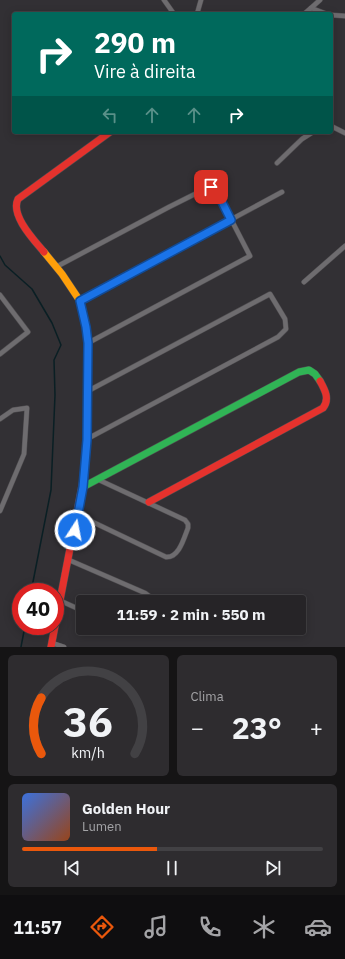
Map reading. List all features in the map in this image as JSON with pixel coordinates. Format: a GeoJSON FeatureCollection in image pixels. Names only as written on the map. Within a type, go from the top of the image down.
{"type":"FeatureCollection","features":[{"type":"Feature","properties":{"kind":"street"},"geometry":{"type":"LineString","coordinates":[[164,0],[173,12]]}},
{"type":"Feature","properties":{"kind":"street"},"geometry":{"type":"LineString","coordinates":[[198,12],[201,0]]}},
{"type":"Feature","properties":{"kind":"street"},"geometry":{"type":"LineString","coordinates":[[306,12],[320,0]]}},
{"type":"Feature","properties":{"kind":"street"},"geometry":{"type":"LineString","coordinates":[[311,8],[322,12]]}},
{"type":"Feature","properties":{"kind":"street"},"geometry":{"type":"LineString","coordinates":[[333,15],[345,16]]}},
{"type":"Feature","properties":{"kind":"street"},"geometry":{"type":"LineString","coordinates":[[333,127],[345,133]]}},
{"type":"Feature","properties":{"kind":"street"},"geometry":{"type":"LineString","coordinates":[[64,586],[83,487],[87,440],[88,343],[80,301],[67,281],[34,242],[20,222],[17,212],[17,202],[24,194],[107,134]]}},
{"type":"Feature","properties":{"kind":"street"},"geometry":{"type":"LineString","coordinates":[[277,163],[302,139],[311,134]]}},
{"type":"Feature","properties":{"kind":"street"},"geometry":{"type":"LineString","coordinates":[[56,267],[207,187],[213,188],[217,192],[250,256],[88,343]]}},
{"type":"Feature","properties":{"kind":"street"},"geometry":{"type":"LineString","coordinates":[[80,301],[282,192]]}},
{"type":"Feature","properties":{"kind":"street"},"geometry":{"type":"LineString","coordinates":[[304,282],[345,246]]}},
{"type":"Feature","properties":{"kind":"street"},"geometry":{"type":"LineString","coordinates":[[87,440],[278,337],[286,329],[285,319],[270,294],[88,392]]}},
{"type":"Feature","properties":{"kind":"street"},"geometry":{"type":"LineString","coordinates":[[0,295],[28,332],[0,354]]}},
{"type":"Feature","properties":{"kind":"street"},"geometry":{"type":"LineString","coordinates":[[83,487],[99,480],[299,372],[309,370],[316,376],[327,397],[323,408],[149,502]]}},
{"type":"Feature","properties":{"kind":"street"},"geometry":{"type":"LineString","coordinates":[[0,419],[13,410],[27,408],[24,454],[0,511]]}},
{"type":"Feature","properties":{"kind":"street"},"geometry":{"type":"LineString","coordinates":[[78,515],[164,556],[172,556],[176,554],[187,530],[188,524],[182,518],[99,480]]}},
{"type":"Feature","properties":{"kind":"street"},"geometry":{"type":"LineString","coordinates":[[69,560],[148,595]]}},
{"type":"Feature","properties":{"kind":"street"},"geometry":{"type":"LineString","coordinates":[[64,602],[76,608]]}},
{"type":"Feature","properties":{"kind":"street"},"geometry":{"type":"LineString","coordinates":[[54,635],[52,645],[64,647]]}},
{"type":"Feature","properties":{"kind":"waterway"},"geometry":{"type":"LineString","coordinates":[[0,256],[5,265],[32,289],[52,323],[61,345],[54,360],[55,395],[51,490],[33,583]]}},
{"type":"Feature","properties":{"kind":"waterway"},"geometry":{"type":"LineString","coordinates":[[21,647],[23,635]]}},
{"type":"Feature","properties":{"kind":"traffic: fast"},"geometry":{"type":"LineString","coordinates":[[83,487],[299,372],[309,370],[315,374],[320,381]]}},
{"type":"Feature","properties":{"kind":"traffic: slow"},"geometry":{"type":"LineString","coordinates":[[44,252],[62,274],[80,301],[86,327],[88,343],[87,439],[83,481]]}},
{"type":"Feature","properties":{"kind":"traffic: jam"},"geometry":{"type":"LineString","coordinates":[[44,252],[20,220],[16,205],[18,199],[107,134]]}},
{"type":"Feature","properties":{"kind":"traffic: jam"},"geometry":{"type":"LineString","coordinates":[[149,502],[323,408],[326,398],[325,391],[320,381]]}},
{"type":"Feature","properties":{"kind":"traffic: jam"},"geometry":{"type":"LineString","coordinates":[[51,647],[83,481]]}},
{"type":"Feature","properties":{"kind":"route"},"geometry":{"type":"LineString","coordinates":[[75,530],[83,487],[87,440],[88,343],[80,301],[231,220],[217,192],[211,187]]}}]}
